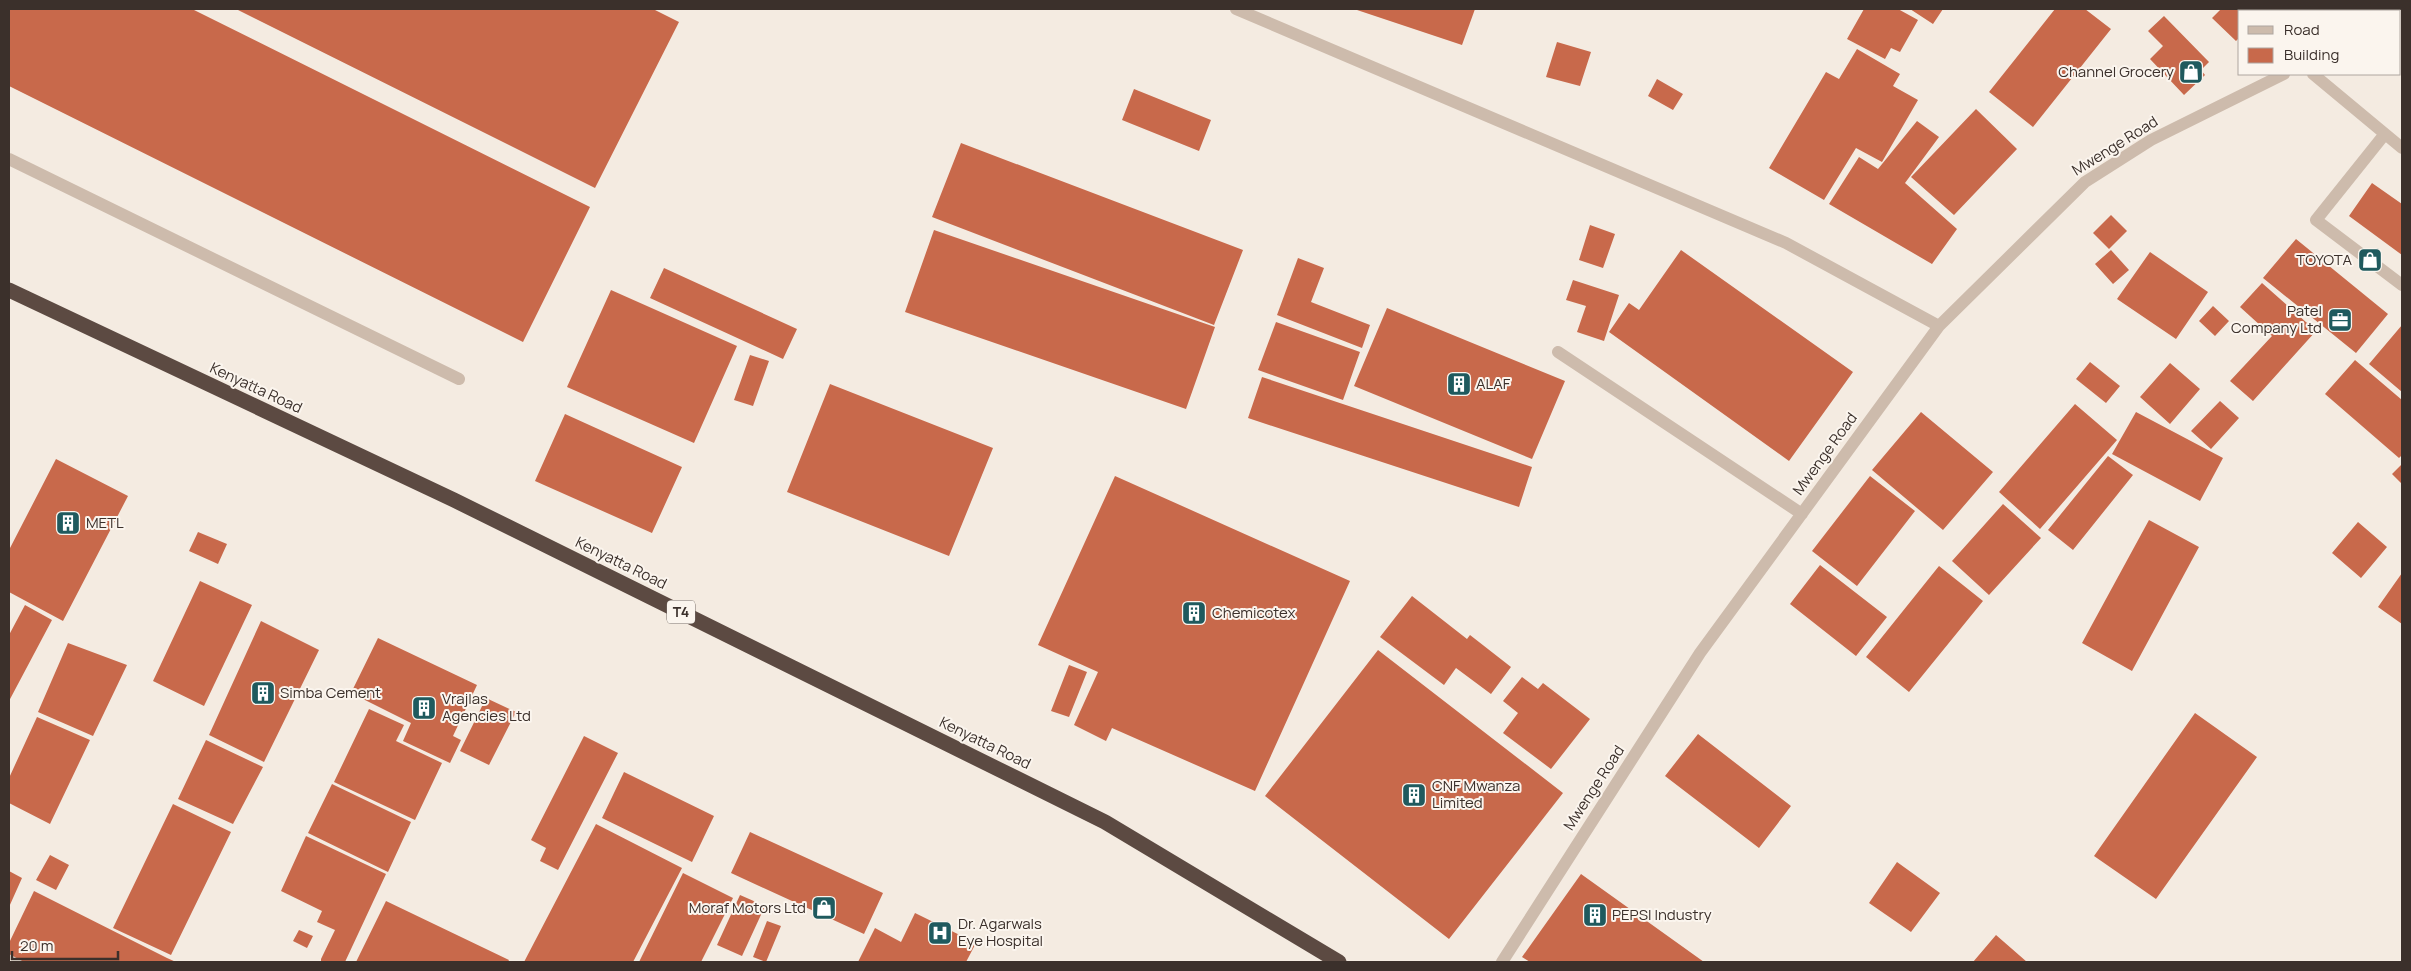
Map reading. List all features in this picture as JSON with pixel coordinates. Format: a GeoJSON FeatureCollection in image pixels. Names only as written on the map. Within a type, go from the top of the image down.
{"type":"FeatureCollection","features":[{"type":"Feature","properties":{"kind":"highway","name":"Kenyatta Road"},"geometry":{"type":"LineString","coordinates":[[9,290],[454,500],[1096,817],[1338,962]]}},
{"type":"Feature","properties":{"kind":"street"},"geometry":{"type":"LineString","coordinates":[[1236,9],[1786,243],[1939,326]]}},
{"type":"Feature","properties":{"kind":"street","name":"Mwenge Road"},"geometry":{"type":"LineString","coordinates":[[1502,962],[1700,653],[1939,326],[2085,182],[2151,140],[2282,75]]}},
{"type":"Feature","properties":{"kind":"street"},"geometry":{"type":"LineString","coordinates":[[2315,75],[2402,148]]}},
{"type":"Feature","properties":{"kind":"street"},"geometry":{"type":"LineString","coordinates":[[2384,134],[2316,220],[2402,285]]}},
{"type":"Feature","properties":{"kind":"street"},"geometry":{"type":"LineString","coordinates":[[9,159],[458,379]]}},
{"type":"Feature","properties":{"kind":"street"},"geometry":{"type":"LineString","coordinates":[[1558,352],[1802,514]]}},
{"type":"Feature","properties":{"kind":"building"},"geometry":{"type":"Polygon","coordinates":[[[9,9],[192,9],[590,207],[523,342],[9,86],[9,9]]]}},
{"type":"Feature","properties":{"kind":"building"},"geometry":{"type":"Polygon","coordinates":[[[236,9],[653,9],[679,22],[595,188],[236,9]]]}},
{"type":"Feature","properties":{"kind":"building"},"geometry":{"type":"Polygon","coordinates":[[[1354,9],[1475,9],[1462,45],[1354,9]]]}},
{"type":"Feature","properties":{"kind":"building"},"geometry":{"type":"Polygon","coordinates":[[[1864,9],[1898,9],[1918,20],[1900,52],[1891,48],[1885,59],[1847,39],[1864,9]]]}},
{"type":"Feature","properties":{"kind":"building"},"geometry":{"type":"Polygon","coordinates":[[[1910,9],[1943,9],[1933,24],[1910,9]]]}},
{"type":"Feature","properties":{"kind":"building"},"geometry":{"type":"Polygon","coordinates":[[[2055,9],[2085,9],[2111,29],[2033,127],[1989,92],[2055,9]]]}},
{"type":"Feature","properties":{"kind":"building"},"geometry":{"type":"Polygon","coordinates":[[[2221,9],[2267,9],[2238,10],[2238,39],[2236,41],[2212,18],[2221,9]]]}},
{"type":"Feature","properties":{"kind":"building"},"geometry":{"type":"Polygon","coordinates":[[[2164,16],[2209,62],[2201,70],[2205,75],[2184,95],[2150,59],[2163,46],[2148,31],[2164,16]]]}},
{"type":"Feature","properties":{"kind":"building"},"geometry":{"type":"Polygon","coordinates":[[[1557,42],[1591,52],[1580,86],[1546,77],[1557,42]]]}},
{"type":"Feature","properties":{"kind":"building"},"geometry":{"type":"Polygon","coordinates":[[[1857,49],[1900,74],[1893,86],[1918,100],[1882,162],[1856,148],[1824,200],[1769,168],[1826,72],[1839,79],[1857,49]]]}},
{"type":"Feature","properties":{"kind":"building"},"geometry":{"type":"Polygon","coordinates":[[[1657,79],[1683,94],[1673,110],[1648,96],[1657,79]]]}},
{"type":"Feature","properties":{"kind":"building"},"geometry":{"type":"Polygon","coordinates":[[[1134,89],[1211,120],[1199,151],[1122,120],[1134,89]]]}},
{"type":"Feature","properties":{"kind":"building"},"geometry":{"type":"Polygon","coordinates":[[[1976,109],[2017,149],[1954,215],[1911,177],[1976,109]]]}},
{"type":"Feature","properties":{"kind":"building"},"geometry":{"type":"Polygon","coordinates":[[[1917,121],[1939,137],[1905,183],[1957,229],[1932,264],[1829,204],[1859,157],[1878,169],[1917,121]]]}},
{"type":"Feature","properties":{"kind":"building"},"geometry":{"type":"Polygon","coordinates":[[[961,143],[1243,250],[1214,325],[932,217],[961,143]]]}},
{"type":"Feature","properties":{"kind":"building"},"geometry":{"type":"Polygon","coordinates":[[[2372,183],[2402,204],[2402,255],[2349,216],[2372,183]]]}},
{"type":"Feature","properties":{"kind":"building"},"geometry":{"type":"Polygon","coordinates":[[[2111,215],[2127,231],[2109,249],[2093,233],[2111,215]]]}},
{"type":"Feature","properties":{"kind":"building"},"geometry":{"type":"Polygon","coordinates":[[[1590,225],[1615,234],[1603,268],[1579,260],[1590,225]]]}},
{"type":"Feature","properties":{"kind":"building"},"geometry":{"type":"Polygon","coordinates":[[[934,230],[1215,327],[1186,409],[905,312],[934,230]]]}},
{"type":"Feature","properties":{"kind":"building"},"geometry":{"type":"Polygon","coordinates":[[[2296,239],[2388,314],[2356,353],[2263,278],[2296,239]]]}},
{"type":"Feature","properties":{"kind":"building"},"geometry":{"type":"Polygon","coordinates":[[[1681,250],[1853,372],[1789,461],[1609,332],[1629,303],[1639,310],[1681,250]]]}},
{"type":"Feature","properties":{"kind":"building"},"geometry":{"type":"Polygon","coordinates":[[[2111,250],[2129,270],[2113,284],[2095,264],[2111,250]]]}},
{"type":"Feature","properties":{"kind":"building"},"geometry":{"type":"Polygon","coordinates":[[[2150,252],[2208,292],[2176,339],[2117,299],[2150,252]]]}},
{"type":"Feature","properties":{"kind":"building"},"geometry":{"type":"Polygon","coordinates":[[[1298,258],[1324,268],[1311,302],[1370,325],[1362,348],[1277,315],[1298,258]]]}},
{"type":"Feature","properties":{"kind":"building"},"geometry":{"type":"Polygon","coordinates":[[[664,268],[797,329],[783,359],[650,298],[664,268]]]}},
{"type":"Feature","properties":{"kind":"building"},"geometry":{"type":"Polygon","coordinates":[[[1573,280],[1619,295],[1604,341],[1577,332],[1586,306],[1566,300],[1573,280]]]}},
{"type":"Feature","properties":{"kind":"building"},"geometry":{"type":"Polygon","coordinates":[[[2262,283],[2316,331],[2253,401],[2230,381],[2272,336],[2240,307],[2262,283]]]}},
{"type":"Feature","properties":{"kind":"building"},"geometry":{"type":"Polygon","coordinates":[[[611,290],[737,346],[694,443],[567,387],[611,290]]]}},
{"type":"Feature","properties":{"kind":"building"},"geometry":{"type":"Polygon","coordinates":[[[2213,306],[2229,321],[2215,336],[2199,321],[2213,306]]]}},
{"type":"Feature","properties":{"kind":"building","name":"ALAF"},"geometry":{"type":"Polygon","coordinates":[[[1387,308],[1565,381],[1532,459],[1354,386],[1387,308]]]}},
{"type":"Feature","properties":{"kind":"building"},"geometry":{"type":"Polygon","coordinates":[[[1276,322],[1360,352],[1343,400],[1258,370],[1276,322]]]}},
{"type":"Feature","properties":{"kind":"building"},"geometry":{"type":"Polygon","coordinates":[[[2402,325],[2402,392],[2369,364],[2402,325]]]}},
{"type":"Feature","properties":{"kind":"building"},"geometry":{"type":"Polygon","coordinates":[[[750,355],[769,361],[753,406],[734,400],[750,355]]]}},
{"type":"Feature","properties":{"kind":"building"},"geometry":{"type":"Polygon","coordinates":[[[2355,360],[2402,400],[2402,455],[2399,458],[2325,394],[2355,360]]]}},
{"type":"Feature","properties":{"kind":"building"},"geometry":{"type":"Polygon","coordinates":[[[2090,362],[2120,386],[2106,403],[2076,379],[2090,362]]]}},
{"type":"Feature","properties":{"kind":"building"},"geometry":{"type":"Polygon","coordinates":[[[2170,363],[2200,389],[2170,424],[2140,397],[2170,363]]]}},
{"type":"Feature","properties":{"kind":"building"},"geometry":{"type":"Polygon","coordinates":[[[1262,377],[1532,467],[1519,507],[1248,418],[1262,377]]]}},
{"type":"Feature","properties":{"kind":"building"},"geometry":{"type":"Polygon","coordinates":[[[830,384],[993,448],[949,556],[787,492],[830,384]]]}},
{"type":"Feature","properties":{"kind":"building"},"geometry":{"type":"Polygon","coordinates":[[[2220,401],[2239,418],[2211,449],[2191,431],[2220,401]]]}},
{"type":"Feature","properties":{"kind":"building"},"geometry":{"type":"Polygon","coordinates":[[[2075,404],[2117,440],[2040,529],[1999,492],[2075,404]]]}},
{"type":"Feature","properties":{"kind":"building"},"geometry":{"type":"Polygon","coordinates":[[[1921,412],[1993,472],[1943,530],[1872,470],[1921,412]]]}},
{"type":"Feature","properties":{"kind":"building"},"geometry":{"type":"Polygon","coordinates":[[[2136,412],[2223,458],[2200,501],[2112,454],[2136,412]]]}},
{"type":"Feature","properties":{"kind":"building"},"geometry":{"type":"Polygon","coordinates":[[[565,414],[682,467],[652,533],[535,481],[565,414]]]}},
{"type":"Feature","properties":{"kind":"building"},"geometry":{"type":"Polygon","coordinates":[[[2108,456],[2133,475],[2073,550],[2048,530],[2108,456]]]}},
{"type":"Feature","properties":{"kind":"building","name":"METL"},"geometry":{"type":"Polygon","coordinates":[[[56,459],[128,496],[63,621],[9,592],[9,550],[56,459]]]}},
{"type":"Feature","properties":{"kind":"building"},"geometry":{"type":"Polygon","coordinates":[[[2402,464],[2402,484],[2392,474],[2402,464]]]}},
{"type":"Feature","properties":{"kind":"building","name":"Chemicotex"},"geometry":{"type":"Polygon","coordinates":[[[1115,476],[1350,581],[1255,791],[1112,728],[1106,741],[1074,725],[1098,672],[1038,645],[1115,476]]]}},
{"type":"Feature","properties":{"kind":"building"},"geometry":{"type":"Polygon","coordinates":[[[1870,476],[1915,511],[1857,586],[1812,551],[1870,476]]]}},
{"type":"Feature","properties":{"kind":"building"},"geometry":{"type":"Polygon","coordinates":[[[2003,504],[2041,538],[1989,595],[1952,561],[2003,504]]]}},
{"type":"Feature","properties":{"kind":"building"},"geometry":{"type":"Polygon","coordinates":[[[2149,520],[2199,547],[2132,671],[2082,643],[2149,520]]]}},
{"type":"Feature","properties":{"kind":"building"},"geometry":{"type":"Polygon","coordinates":[[[2358,522],[2387,547],[2361,578],[2332,553],[2358,522]]]}},
{"type":"Feature","properties":{"kind":"building"},"geometry":{"type":"Polygon","coordinates":[[[198,532],[227,544],[218,564],[189,551],[198,532]]]}},
{"type":"Feature","properties":{"kind":"building"},"geometry":{"type":"Polygon","coordinates":[[[1820,565],[1887,617],[1856,656],[1790,604],[1820,565]]]}},
{"type":"Feature","properties":{"kind":"building"},"geometry":{"type":"Polygon","coordinates":[[[1939,566],[1983,601],[1909,692],[1866,657],[1939,566]]]}},
{"type":"Feature","properties":{"kind":"building"},"geometry":{"type":"Polygon","coordinates":[[[2402,573],[2402,624],[2378,607],[2402,573]]]}},
{"type":"Feature","properties":{"kind":"building"},"geometry":{"type":"Polygon","coordinates":[[[200,581],[252,605],[204,706],[153,681],[200,581]]]}},
{"type":"Feature","properties":{"kind":"building"},"geometry":{"type":"Polygon","coordinates":[[[1412,596],[1467,639],[1470,635],[1511,667],[1491,694],[1456,668],[1444,685],[1380,637],[1412,596]]]}},
{"type":"Feature","properties":{"kind":"building"},"geometry":{"type":"Polygon","coordinates":[[[25,605],[52,620],[9,701],[9,635],[25,605]]]}},
{"type":"Feature","properties":{"kind":"building","name":"Simba Cement"},"geometry":{"type":"Polygon","coordinates":[[[261,621],[319,650],[264,762],[209,735],[261,621]]]}},
{"type":"Feature","properties":{"kind":"building","name":"Vrajlas Agencies Ltd"},"geometry":{"type":"Polygon","coordinates":[[[378,638],[477,685],[453,736],[461,740],[450,763],[403,741],[411,723],[351,693],[378,638]]]}},
{"type":"Feature","properties":{"kind":"building"},"geometry":{"type":"Polygon","coordinates":[[[68,643],[127,665],[93,736],[38,712],[68,643]]]}},
{"type":"Feature","properties":{"kind":"building","name":"CNF Mwanza Limited"},"geometry":{"type":"Polygon","coordinates":[[[1378,650],[1563,793],[1449,939],[1265,796],[1378,650]]]}},
{"type":"Feature","properties":{"kind":"building"},"geometry":{"type":"Polygon","coordinates":[[[1069,665],[1087,672],[1069,717],[1051,711],[1069,665]]]}},
{"type":"Feature","properties":{"kind":"building"},"geometry":{"type":"Polygon","coordinates":[[[1522,677],[1538,689],[1543,683],[1590,719],[1551,769],[1503,733],[1518,713],[1503,701],[1522,677]]]}},
{"type":"Feature","properties":{"kind":"building"},"geometry":{"type":"Polygon","coordinates":[[[486,698],[516,712],[489,765],[460,751],[486,698]]]}},
{"type":"Feature","properties":{"kind":"building"},"geometry":{"type":"Polygon","coordinates":[[[369,709],[404,725],[396,741],[442,763],[415,820],[334,782],[369,709]]]}},
{"type":"Feature","properties":{"kind":"building"},"geometry":{"type":"Polygon","coordinates":[[[2195,713],[2257,757],[2156,899],[2094,856],[2195,713]]]}},
{"type":"Feature","properties":{"kind":"building"},"geometry":{"type":"Polygon","coordinates":[[[37,717],[90,740],[50,824],[9,803],[9,778],[37,717]]]}},
{"type":"Feature","properties":{"kind":"building"},"geometry":{"type":"Polygon","coordinates":[[[1698,734],[1791,806],[1759,848],[1665,776],[1698,734]]]}},
{"type":"Feature","properties":{"kind":"building"},"geometry":{"type":"Polygon","coordinates":[[[584,736],[618,753],[558,870],[540,861],[546,848],[531,840],[584,736]]]}},
{"type":"Feature","properties":{"kind":"building"},"geometry":{"type":"Polygon","coordinates":[[[206,740],[263,767],[233,824],[178,799],[206,740]]]}},
{"type":"Feature","properties":{"kind":"building"},"geometry":{"type":"Polygon","coordinates":[[[624,772],[714,816],[692,862],[602,818],[624,772]]]}},
{"type":"Feature","properties":{"kind":"building"},"geometry":{"type":"Polygon","coordinates":[[[332,784],[411,822],[388,872],[308,833],[332,784]]]}},
{"type":"Feature","properties":{"kind":"building"},"geometry":{"type":"Polygon","coordinates":[[[173,804],[231,832],[171,955],[113,928],[173,804]]]}},
{"type":"Feature","properties":{"kind":"building"},"geometry":{"type":"Polygon","coordinates":[[[596,824],[682,868],[633,962],[524,962],[596,824]]]}},
{"type":"Feature","properties":{"kind":"building"},"geometry":{"type":"Polygon","coordinates":[[[750,832],[883,893],[864,934],[731,873],[750,832]]]}},
{"type":"Feature","properties":{"kind":"building"},"geometry":{"type":"Polygon","coordinates":[[[306,836],[386,874],[345,962],[321,962],[335,930],[317,922],[322,911],[281,891],[306,836]]]}},
{"type":"Feature","properties":{"kind":"building"},"geometry":{"type":"Polygon","coordinates":[[[50,855],[69,865],[56,890],[36,880],[50,855]]]}},
{"type":"Feature","properties":{"kind":"building"},"geometry":{"type":"Polygon","coordinates":[[[1897,862],[1940,893],[1911,932],[1869,903],[1897,862]]]}},
{"type":"Feature","properties":{"kind":"building"},"geometry":{"type":"Polygon","coordinates":[[[9,871],[22,878],[9,907],[9,871]]]}},
{"type":"Feature","properties":{"kind":"building"},"geometry":{"type":"Polygon","coordinates":[[[683,873],[733,898],[701,962],[639,962],[683,873]]]}},
{"type":"Feature","properties":{"kind":"building","name":"PEPSI Industry"},"geometry":{"type":"Polygon","coordinates":[[[1581,874],[1704,962],[1530,962],[1522,957],[1581,874]]]}},
{"type":"Feature","properties":{"kind":"building"},"geometry":{"type":"Polygon","coordinates":[[[34,891],[176,962],[24,962],[9,954],[9,943],[34,891]]]}},
{"type":"Feature","properties":{"kind":"building"},"geometry":{"type":"Polygon","coordinates":[[[740,895],[765,906],[742,956],[717,945],[740,895]]]}},
{"type":"Feature","properties":{"kind":"building"},"geometry":{"type":"Polygon","coordinates":[[[386,901],[509,960],[508,962],[356,962],[386,901]]]}},
{"type":"Feature","properties":{"kind":"building"},"geometry":{"type":"Polygon","coordinates":[[[915,913],[976,943],[966,962],[858,962],[875,928],[901,942],[915,913]]]}},
{"type":"Feature","properties":{"kind":"building"},"geometry":{"type":"Polygon","coordinates":[[[767,921],[781,926],[766,962],[753,957],[767,921]]]}},
{"type":"Feature","properties":{"kind":"building"},"geometry":{"type":"Polygon","coordinates":[[[299,930],[313,936],[307,948],[293,941],[299,930]]]}},
{"type":"Feature","properties":{"kind":"building"},"geometry":{"type":"Polygon","coordinates":[[[1996,935],[2027,962],[1973,962],[1996,935]]]}},
{"type":"Feature","properties":{"kind":"place","name":"Channel Grocery"},"geometry":{"type":"Point","coordinates":[2191,72]}},
{"type":"Feature","properties":{"kind":"place","name":"TOYOTA"},"geometry":{"type":"Point","coordinates":[2370,260]}},
{"type":"Feature","properties":{"kind":"place","name":"Patel Company Ltd"},"geometry":{"type":"Point","coordinates":[2340,320]}},
{"type":"Feature","properties":{"kind":"place","name":"ALAF"},"geometry":{"type":"Point","coordinates":[1459,384]}},
{"type":"Feature","properties":{"kind":"place","name":"METL"},"geometry":{"type":"Point","coordinates":[68,523]}},
{"type":"Feature","properties":{"kind":"place","name":"Chemicotex"},"geometry":{"type":"Point","coordinates":[1194,613]}},
{"type":"Feature","properties":{"kind":"place","name":"Simba Cement"},"geometry":{"type":"Point","coordinates":[263,693]}},
{"type":"Feature","properties":{"kind":"place","name":"Vrajlas Agencies Ltd"},"geometry":{"type":"Point","coordinates":[424,708]}},
{"type":"Feature","properties":{"kind":"place","name":"CNF Mwanza Limited"},"geometry":{"type":"Point","coordinates":[1414,795]}},
{"type":"Feature","properties":{"kind":"place","name":"Moraf Motors Ltd"},"geometry":{"type":"Point","coordinates":[824,908]}},
{"type":"Feature","properties":{"kind":"place","name":"PEPSI Industry"},"geometry":{"type":"Point","coordinates":[1595,915]}},
{"type":"Feature","properties":{"kind":"place","name":"Dr. Agarwals Eye Hospital"},"geometry":{"type":"Point","coordinates":[940,933]}}]}
